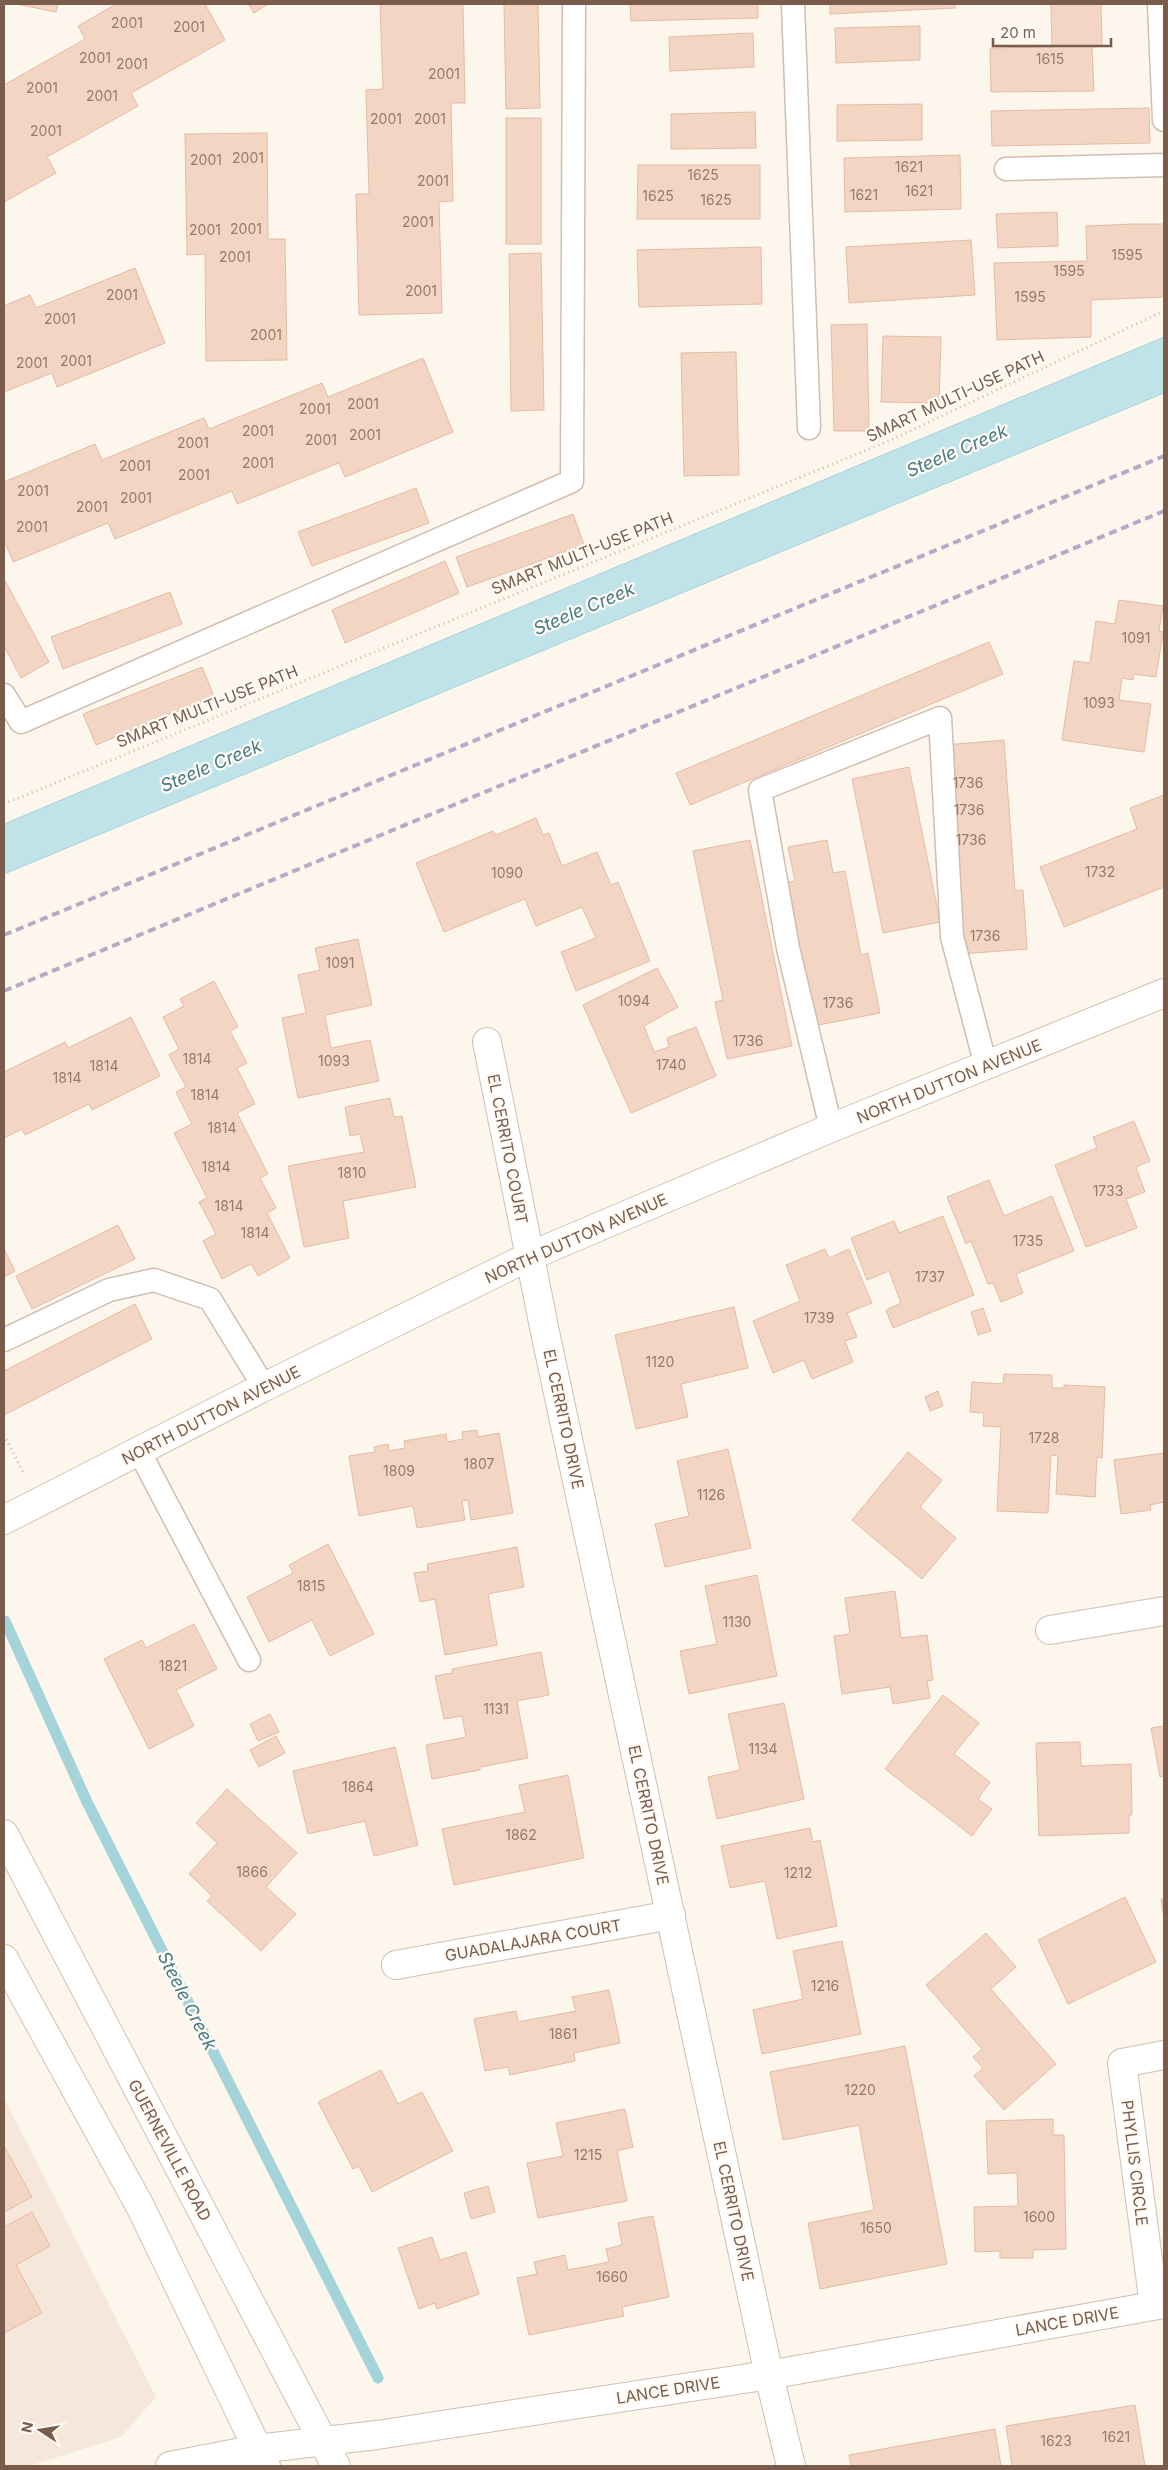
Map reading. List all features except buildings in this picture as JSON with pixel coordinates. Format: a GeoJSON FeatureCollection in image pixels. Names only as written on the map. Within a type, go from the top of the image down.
{"type":"FeatureCollection","features":[{"type":"Feature","properties":{"kind":"street","name":"NORTH DUTTON AVENUE"},"geometry":{"type":"LineString","coordinates":[[4,1520],[530,1256],[831,1128],[1164,993]]}},
{"type":"Feature","properties":{"kind":"street","name":"EL CERRITO COURT"},"geometry":{"type":"LineString","coordinates":[[487,1042],[530,1256]]}},
{"type":"Feature","properties":{"kind":"street","name":"EL CERRITO DRIVE"},"geometry":{"type":"LineString","coordinates":[[530,1256],[769,2375],[791,2466]]}},
{"type":"Feature","properties":{"kind":"street"},"geometry":{"type":"LineString","coordinates":[[1050,1630],[1164,1611]]}},
{"type":"Feature","properties":{"kind":"street","name":"GUERNEVILLE ROAD"},"geometry":{"type":"LineString","coordinates":[[4,1834],[336,2466]]}},
{"type":"Feature","properties":{"kind":"street","name":"GUADALAJARA COURT"},"geometry":{"type":"LineString","coordinates":[[396,1965],[671,1915]]}},
{"type":"Feature","properties":{"kind":"street"},"geometry":{"type":"LineString","coordinates":[[4,1959],[140,2206],[262,2458]]}},
{"type":"Feature","properties":{"kind":"street","name":"PHYLLIS CIRCLE"},"geometry":{"type":"LineString","coordinates":[[1159,2305],[1122,2063],[1164,2055]]}},
{"type":"Feature","properties":{"kind":"street","name":"LANCE DRIVE"},"geometry":{"type":"LineString","coordinates":[[170,2466],[262,2458],[324,2442],[769,2375],[1159,2305]]}},
{"type":"Feature","properties":{"kind":"lane"},"geometry":{"type":"LineString","coordinates":[[4,695],[21,722],[572,481],[574,4]]}},
{"type":"Feature","properties":{"kind":"lane"},"geometry":{"type":"LineString","coordinates":[[793,4],[809,428]]}},
{"type":"Feature","properties":{"kind":"lane"},"geometry":{"type":"LineString","coordinates":[[1159,4],[1164,120]]}},
{"type":"Feature","properties":{"kind":"lane"},"geometry":{"type":"LineString","coordinates":[[1006,169],[1164,166]]}},
{"type":"Feature","properties":{"kind":"lane"},"geometry":{"type":"LineString","coordinates":[[831,1128],[788,948],[760,790],[940,718],[952,936],[986,1066]]}},
{"type":"Feature","properties":{"kind":"lane"},"geometry":{"type":"LineString","coordinates":[[4,1340],[109,1290],[154,1280],[210,1300],[264,1388]]}},
{"type":"Feature","properties":{"kind":"lane"},"geometry":{"type":"LineString","coordinates":[[139,1451],[249,1660]]}},
{"type":"Feature","properties":{"kind":"path","name":"SMART MULTI-USE PATH"},"geometry":{"type":"LineString","coordinates":[[4,804],[892,440],[1164,311]]}},
{"type":"Feature","properties":{"kind":"path"},"geometry":{"type":"LineString","coordinates":[[4,1435],[39,1502]]}},
{"type":"Feature","properties":{"kind":"shaded area"},"geometry":{"type":"Polygon","coordinates":[[[4,2098],[156,2397],[121,2437],[29,2466],[4,2466],[4,2098]]]}},
{"type":"Feature","properties":{"kind":"water"},"geometry":{"type":"Polygon","coordinates":[[[1164,337],[1164,393],[4,874],[4,824],[1164,337]]]}},
{"type":"Feature","properties":{"kind":"waterway","name":"Steele Creek"},"geometry":{"type":"LineString","coordinates":[[5,1621],[87,1802],[378,2378]]}},
{"type":"Feature","properties":{"kind":"railway"},"geometry":{"type":"LineString","coordinates":[[4,935],[1164,456]]}},
{"type":"Feature","properties":{"kind":"railway"},"geometry":{"type":"LineString","coordinates":[[4,991],[1164,511]]}}]}
